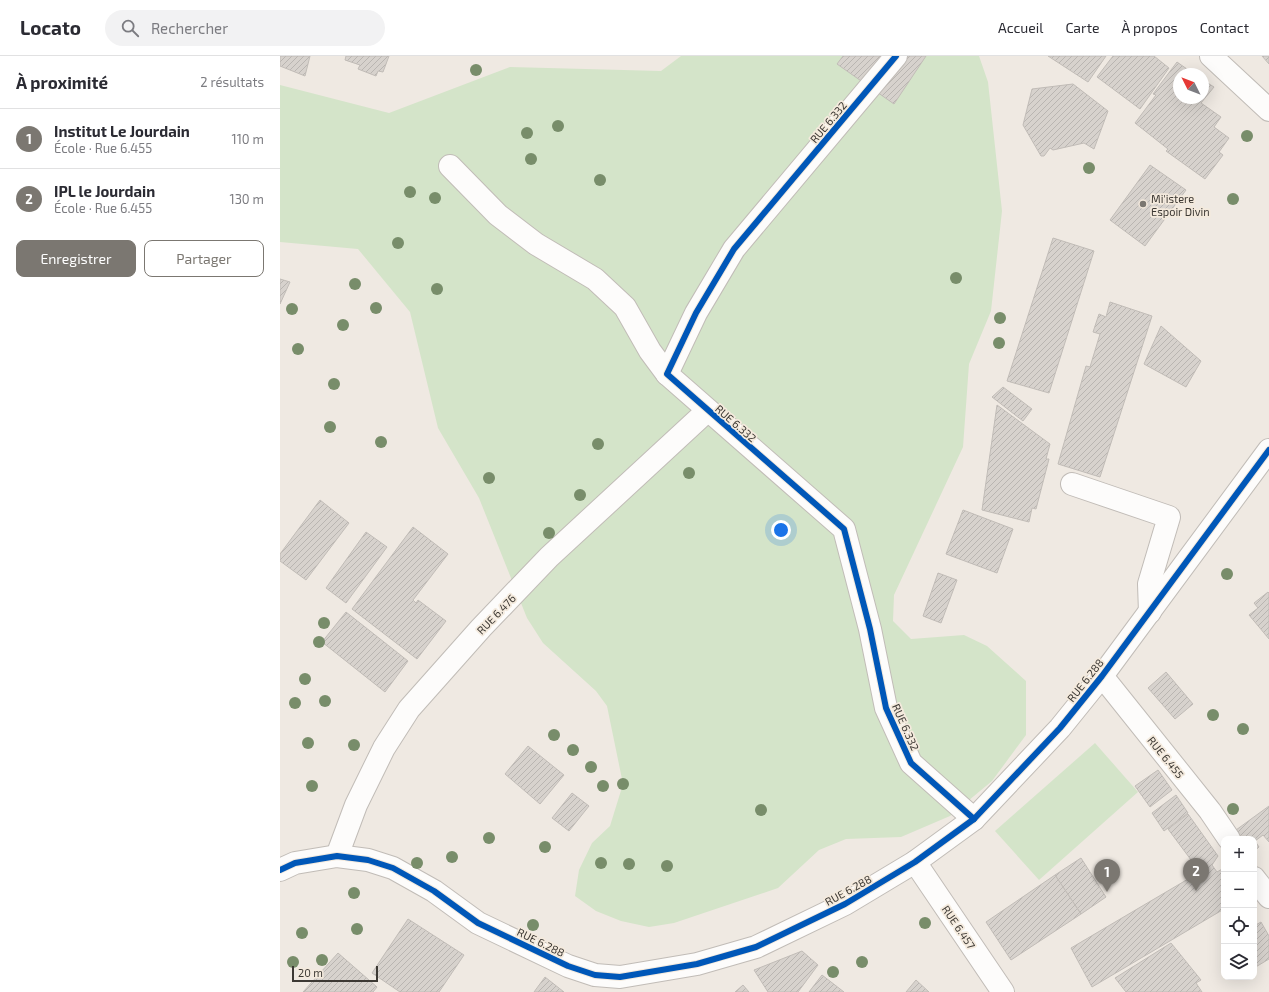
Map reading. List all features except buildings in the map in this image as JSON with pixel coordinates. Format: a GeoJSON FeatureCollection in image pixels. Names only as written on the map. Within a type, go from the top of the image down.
{"type":"FeatureCollection","features":[{"type":"Feature","properties":{"kind":"street","name":"RUE 6.332"},"geometry":{"type":"LineString","coordinates":[[896,56],[734,249],[696,313],[667,374],[707,411],[844,529],[870,629],[886,708],[911,763],[974,818]]}},
{"type":"Feature","properties":{"kind":"street"},"geometry":{"type":"LineString","coordinates":[[1211,56],[1269,110]]}},
{"type":"Feature","properties":{"kind":"street"},"geometry":{"type":"LineString","coordinates":[[450,166],[498,215],[536,244],[595,279],[625,307],[650,351],[667,374]]}},
{"type":"Feature","properties":{"kind":"street","name":"RUE 6.476"},"geometry":{"type":"LineString","coordinates":[[337,856],[356,805],[384,748],[409,709],[481,628],[549,557],[707,411]]}},
{"type":"Feature","properties":{"kind":"street","name":"RUE 6.288"},"geometry":{"type":"LineString","coordinates":[[280,870],[295,863],[337,856],[368,860],[392,868],[434,891],[478,923],[568,966],[624,984],[756,947],[845,904],[915,862],[974,818],[1060,728],[1102,676],[1269,450]]}},
{"type":"Feature","properties":{"kind":"street"},"geometry":{"type":"LineString","coordinates":[[1072,484],[1169,518],[1149,584],[1150,612]]}},
{"type":"Feature","properties":{"kind":"street","name":"RUE 6.455"},"geometry":{"type":"LineString","coordinates":[[1102,676],[1210,811],[1227,836]]}},
{"type":"Feature","properties":{"kind":"street","name":"RUE 6.457"},"geometry":{"type":"LineString","coordinates":[[915,862],[1003,992]]}},
{"type":"Feature","properties":{"kind":"street"},"geometry":{"type":"LineString","coordinates":[[1257,882],[1269,897]]}},
{"type":"Feature","properties":{"kind":"green space"},"geometry":{"type":"Polygon","coordinates":[[[681,56],[979,56],[988,82],[1002,211],[991,311],[969,364],[963,447],[894,595],[893,621],[911,639],[964,635],[987,646],[1026,681],[1026,735],[992,781],[950,816],[901,837],[846,839],[819,850],[778,888],[674,923],[649,927],[621,921],[596,911],[575,896],[579,870],[592,843],[610,826],[623,784],[607,706],[596,691],[543,643],[527,618],[479,498],[438,428],[410,312],[358,249],[280,242],[280,85],[389,113],[510,67],[661,71],[681,56]]]}},
{"type":"Feature","properties":{"kind":"green space"},"geometry":{"type":"Polygon","coordinates":[[[1095,743],[1138,792],[1039,880],[995,831],[1095,743]]]}},
{"type":"Feature","properties":{"kind":"cycle path"},"geometry":{"type":"LineString","coordinates":[[896,56],[734,249],[696,313],[667,374],[844,529],[870,629],[886,708],[911,763],[974,819]]}},
{"type":"Feature","properties":{"kind":"cycle path"},"geometry":{"type":"LineString","coordinates":[[280,870],[295,863],[337,856],[368,860],[393,868],[434,891],[478,923],[568,966],[595,975],[620,977],[697,964],[756,947],[845,904],[915,862],[974,819],[1060,728],[1102,676],[1269,450]]}},
{"type":"Feature","properties":{"kind":"place","name":"Mi'istere Espoir Divin"},"geometry":{"type":"Point","coordinates":[1143,204]}},
{"type":"Feature","properties":{"kind":"place","name":"IPL le Jourdain"},"geometry":{"type":"Point","coordinates":[1196,891]}},
{"type":"Feature","properties":{"kind":"place","name":"Institut Le Jourdain"},"geometry":{"type":"Point","coordinates":[1107,892]}}]}
